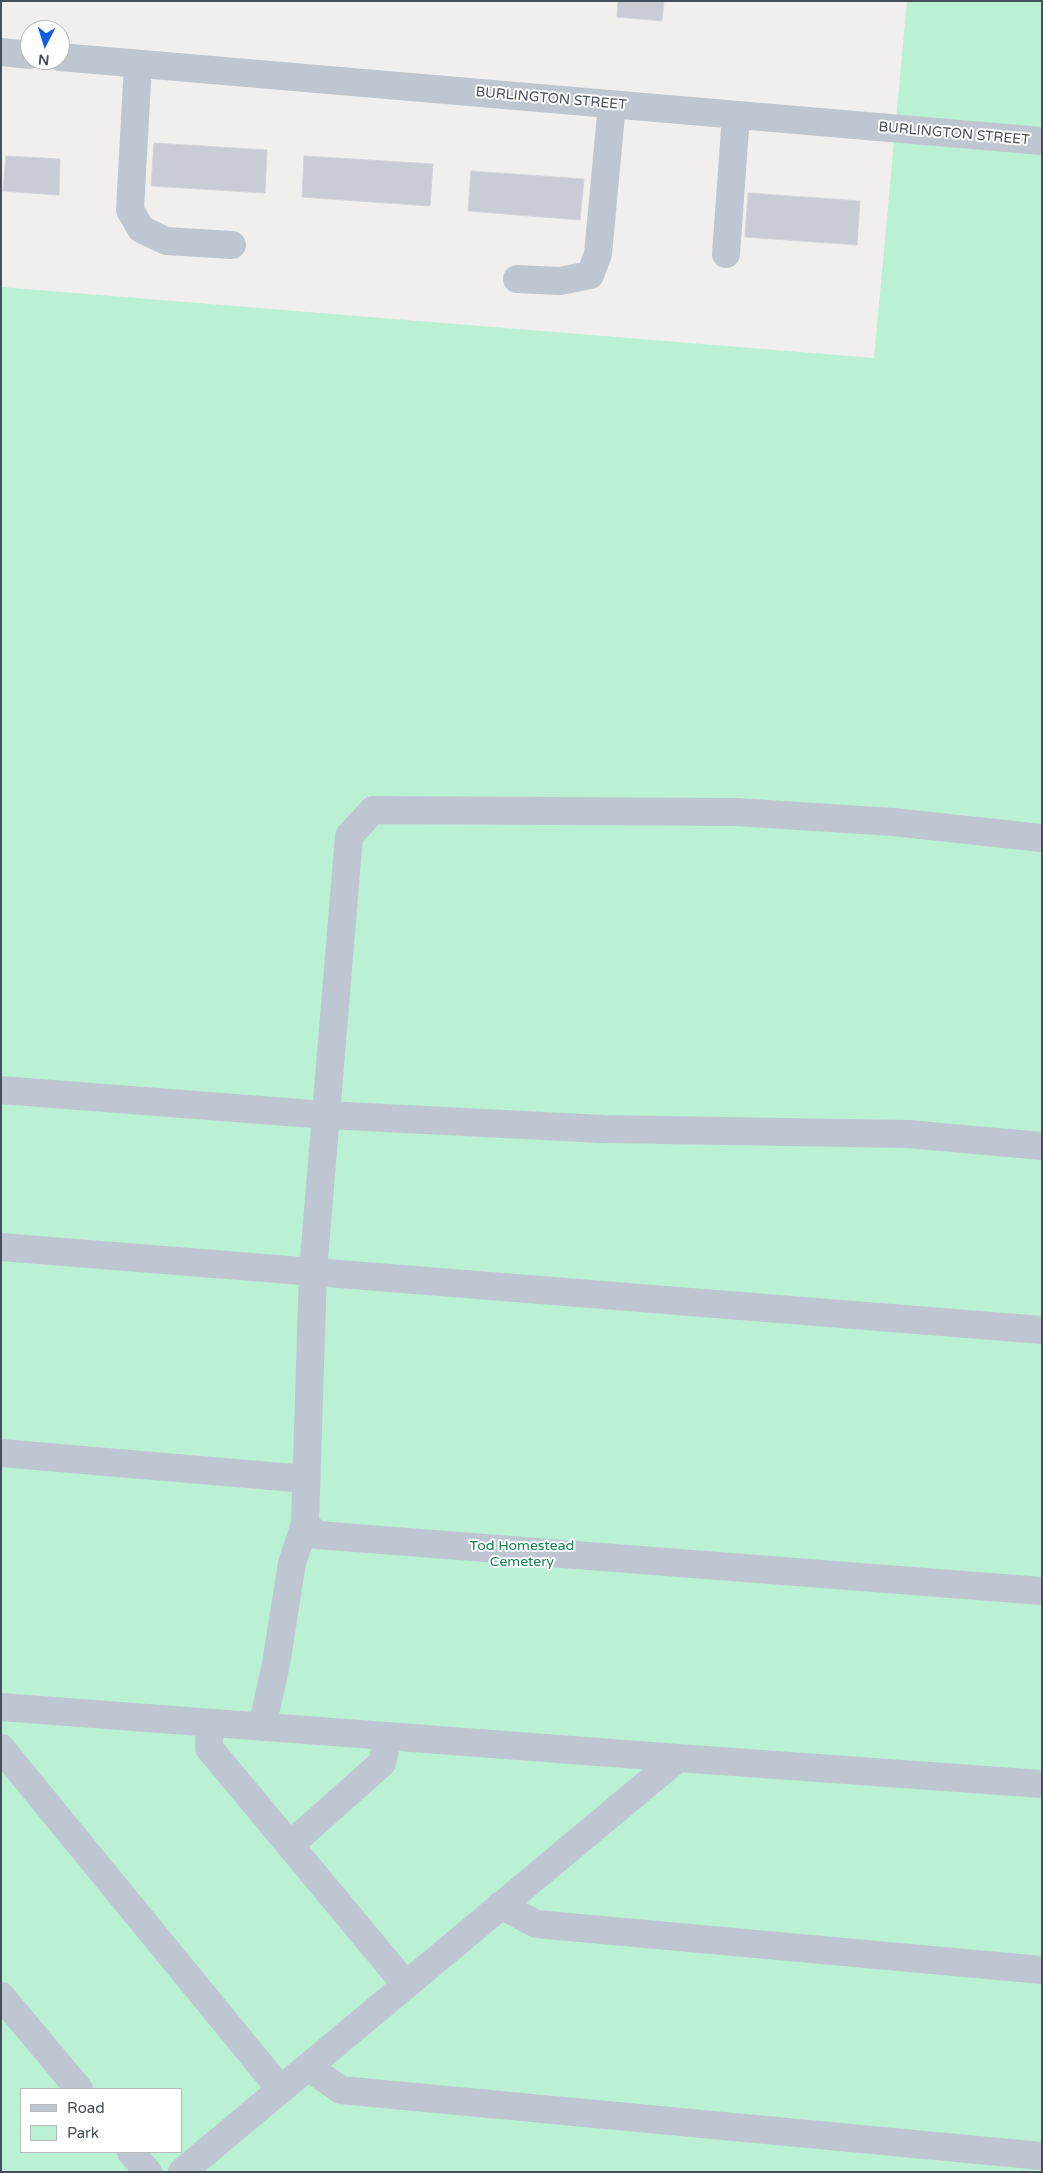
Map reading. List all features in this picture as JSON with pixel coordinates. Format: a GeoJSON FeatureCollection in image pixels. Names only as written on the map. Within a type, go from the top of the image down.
{"type":"FeatureCollection","features":[{"type":"Feature","properties":{"kind":"street"},"geometry":{"type":"LineString","coordinates":[[1,52],[20,54]]}},
{"type":"Feature","properties":{"kind":"street","name":"BURLINGTON STREET"},"geometry":{"type":"LineString","coordinates":[[70,58],[1042,141]]}},
{"type":"Feature","properties":{"kind":"street"},"geometry":{"type":"LineString","coordinates":[[138,64],[130,210],[140,229],[166,241],[232,245]]}},
{"type":"Feature","properties":{"kind":"street"},"geometry":{"type":"LineString","coordinates":[[517,279],[560,281],[590,275],[598,254],[612,104]]}},
{"type":"Feature","properties":{"kind":"street"},"geometry":{"type":"LineString","coordinates":[[726,254],[736,115]]}},
{"type":"Feature","properties":{"kind":"street"},"geometry":{"type":"LineString","coordinates":[[262,1727],[276,1664],[292,1563],[306,1524],[313,1272],[349,836],[373,810],[736,812],[893,822],[1042,838]]}},
{"type":"Feature","properties":{"kind":"street"},"geometry":{"type":"LineString","coordinates":[[1,1090],[326,1115],[603,1129],[908,1134],[1042,1146]]}},
{"type":"Feature","properties":{"kind":"street"},"geometry":{"type":"LineString","coordinates":[[1,1247],[1042,1330]]}},
{"type":"Feature","properties":{"kind":"street"},"geometry":{"type":"LineString","coordinates":[[1,1453],[306,1479]]}},
{"type":"Feature","properties":{"kind":"street"},"geometry":{"type":"LineString","coordinates":[[306,1524],[317,1535],[1042,1591]]}},
{"type":"Feature","properties":{"kind":"street"},"geometry":{"type":"LineString","coordinates":[[1,1707],[1042,1784]]}},
{"type":"Feature","properties":{"kind":"street"},"geometry":{"type":"LineString","coordinates":[[210,1723],[209,1748],[406,1985]]}},
{"type":"Feature","properties":{"kind":"street"},"geometry":{"type":"LineString","coordinates":[[290,1845],[382,1764],[388,1736]]}},
{"type":"Feature","properties":{"kind":"street"},"geometry":{"type":"LineString","coordinates":[[1,1748],[281,2090]]}},
{"type":"Feature","properties":{"kind":"street"},"geometry":{"type":"LineString","coordinates":[[182,2172],[678,1758]]}},
{"type":"Feature","properties":{"kind":"street"},"geometry":{"type":"LineString","coordinates":[[501,1905],[536,1924],[1042,1970]]}},
{"type":"Feature","properties":{"kind":"street"},"geometry":{"type":"LineString","coordinates":[[1,1996],[78,2088]]}},
{"type":"Feature","properties":{"kind":"street"},"geometry":{"type":"LineString","coordinates":[[308,2067],[340,2090],[1042,2156]]}},
{"type":"Feature","properties":{"kind":"street"},"geometry":{"type":"LineString","coordinates":[[132,2153],[148,2172]]}},
{"type":"Feature","properties":{"kind":"green space","name":"Tod Homestead Cemetery"},"geometry":{"type":"Polygon","coordinates":[[[907,1],[1042,1],[1042,2172],[1,2172],[1,287],[874,358],[907,1]]]}},
{"type":"Feature","properties":{"kind":"building"},"geometry":{"type":"Polygon","coordinates":[[[618,1],[664,1],[662,21],[617,17],[618,1]]]}},
{"type":"Feature","properties":{"kind":"building"},"geometry":{"type":"Polygon","coordinates":[[[154,143],[267,150],[265,193],[151,186],[154,143]]]}},
{"type":"Feature","properties":{"kind":"building"},"geometry":{"type":"Polygon","coordinates":[[[6,156],[60,159],[59,195],[3,191],[6,156]]]}},
{"type":"Feature","properties":{"kind":"building"},"geometry":{"type":"Polygon","coordinates":[[[304,156],[433,164],[430,206],[302,197],[304,156]]]}},
{"type":"Feature","properties":{"kind":"building"},"geometry":{"type":"Polygon","coordinates":[[[471,171],[584,179],[580,220],[468,211],[471,171]]]}},
{"type":"Feature","properties":{"kind":"building"},"geometry":{"type":"Polygon","coordinates":[[[748,193],[860,201],[857,245],[745,237],[748,193]]]}}]}
